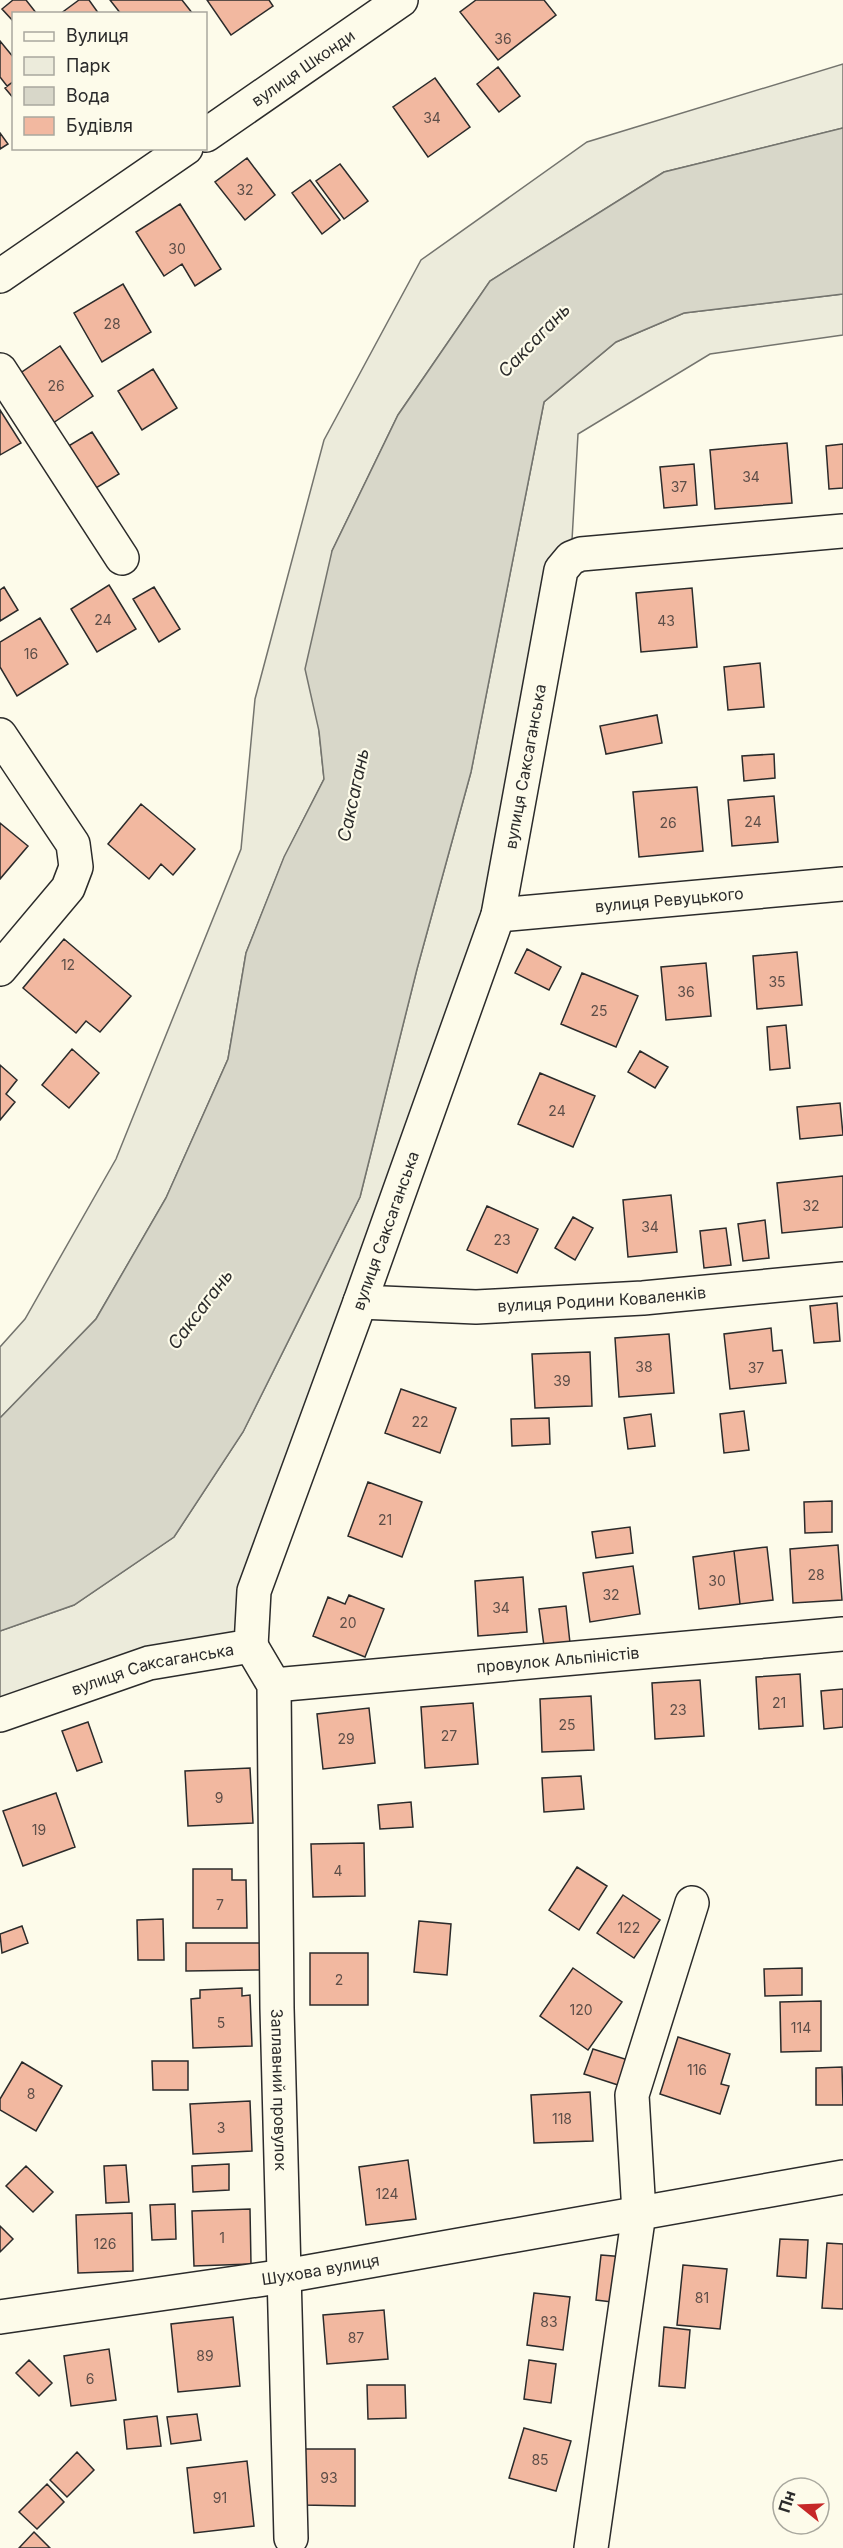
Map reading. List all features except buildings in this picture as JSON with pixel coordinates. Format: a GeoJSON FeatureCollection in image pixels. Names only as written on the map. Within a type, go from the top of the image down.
{"type":"FeatureCollection","features":[{"type":"Feature","properties":{"kind":"street","name":"вулиця Шконди"},"geometry":{"type":"LineString","coordinates":[[207,134],[401,0]]}},
{"type":"Feature","properties":{"kind":"street"},"geometry":{"type":"LineString","coordinates":[[0,276],[183,150]]}},
{"type":"Feature","properties":{"kind":"street"},"geometry":{"type":"LineString","coordinates":[[0,370],[122,558]]}},
{"type":"Feature","properties":{"kind":"street","name":"вулиця Саксаганська"},"geometry":{"type":"LineString","coordinates":[[0,1715],[149,1663],[251,1646],[254,1591],[498,915],[561,570],[572,558],[581,554],[843,531]]}},
{"type":"Feature","properties":{"kind":"street"},"geometry":{"type":"LineString","coordinates":[[0,735],[73,844],[76,867],[68,888],[0,969]]}},
{"type":"Feature","properties":{"kind":"street","name":"вулиця Ревуцького"},"geometry":{"type":"LineString","coordinates":[[498,915],[843,884]]}},
{"type":"Feature","properties":{"kind":"street","name":"вулиця Родини Коваленків"},"geometry":{"type":"LineString","coordinates":[[360,1302],[476,1307],[643,1298],[843,1279]]}},
{"type":"Feature","properties":{"kind":"street","name":"провулок Альпіністів"},"geometry":{"type":"LineString","coordinates":[[274,1685],[843,1634]]}},
{"type":"Feature","properties":{"kind":"street","name":"Заплавний провулок"},"geometry":{"type":"LineString","coordinates":[[251,1646],[274,1685],[277,2008],[291,2538]]}},
{"type":"Feature","properties":{"kind":"street"},"geometry":{"type":"LineString","coordinates":[[591,2548],[639,2213],[632,2095],[692,1903]]}},
{"type":"Feature","properties":{"kind":"street","name":"Шухова вулиця"},"geometry":{"type":"LineString","coordinates":[[0,2317],[285,2276],[843,2177]]}},
{"type":"Feature","properties":{"kind":"green space"},"geometry":{"type":"Polygon","coordinates":[[[843,64],[843,128],[664,172],[490,281],[398,415],[332,551],[319,731],[324,779],[284,858],[246,953],[228,1059],[166,1198],[96,1319],[0,1418],[0,1347],[25,1319],[116,1159],[241,849],[255,699],[324,440],[421,260],[587,142],[843,64]]]}},
{"type":"Feature","properties":{"kind":"green space"},"geometry":{"type":"Polygon","coordinates":[[[843,294],[843,335],[710,354],[578,434],[571,558],[498,915],[251,1646],[0,1715],[0,1631],[74,1605],[174,1537],[243,1432],[360,1197],[417,969],[471,772],[544,402],[616,342],[684,313],[843,294]]]}},
{"type":"Feature","properties":{"kind":"water","name":"Саксагань"},"geometry":{"type":"Polygon","coordinates":[[[843,128],[843,294],[684,313],[616,342],[544,402],[471,772],[417,969],[360,1197],[243,1432],[174,1537],[74,1605],[0,1631],[0,1418],[96,1319],[166,1198],[228,1059],[246,953],[284,857],[324,779],[319,731],[305,669],[332,551],[398,415],[490,281],[664,172],[843,128]]]}}]}
